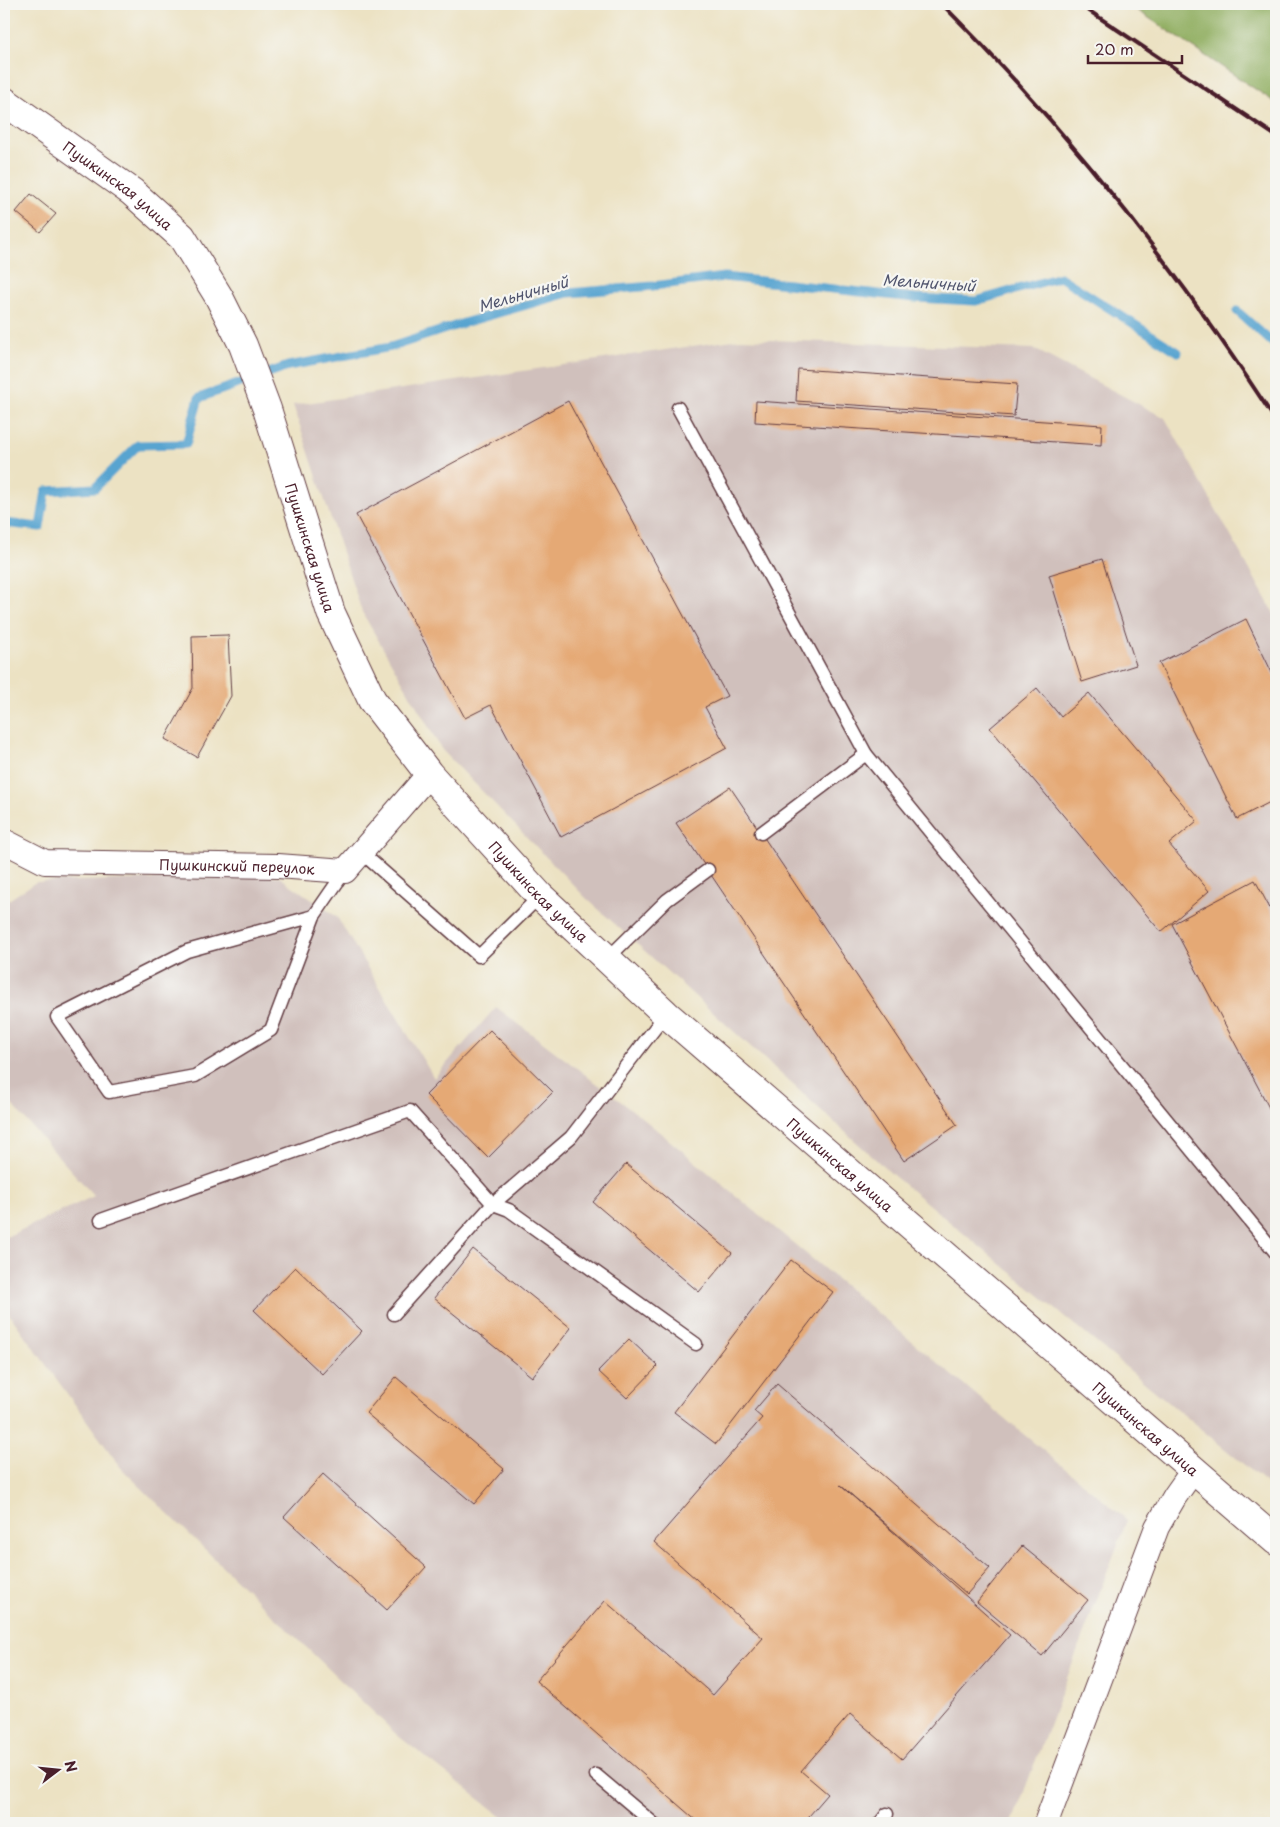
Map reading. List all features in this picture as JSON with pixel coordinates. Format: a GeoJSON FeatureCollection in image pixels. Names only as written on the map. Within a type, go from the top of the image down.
{"type":"FeatureCollection","features":[{"type":"Feature","properties":{"kind":"street","name":"Пушкинская улица"},"geometry":{"type":"LineString","coordinates":[[4,101],[132,192],[182,237],[219,297],[243,345],[267,409],[331,613],[372,700],[429,774],[540,896],[666,1014],[1276,1541]]}},
{"type":"Feature","properties":{"kind":"street"},"geometry":{"type":"LineString","coordinates":[[345,871],[429,774]]}},
{"type":"Feature","properties":{"kind":"street","name":"Пушкинский переулок"},"geometry":{"type":"LineString","coordinates":[[4,841],[45,862],[278,866],[345,871]]}},
{"type":"Feature","properties":{"kind":"street"},"geometry":{"type":"LineString","coordinates":[[1046,1823],[1157,1527],[1194,1469]]}},
{"type":"Feature","properties":{"kind":"lane"},"geometry":{"type":"LineString","coordinates":[[678,408],[866,754],[1276,1253]]}},
{"type":"Feature","properties":{"kind":"lane"},"geometry":{"type":"LineString","coordinates":[[761,833],[866,754]]}},
{"type":"Feature","properties":{"kind":"lane"},"geometry":{"type":"LineString","coordinates":[[362,853],[479,956],[540,896]]}},
{"type":"Feature","properties":{"kind":"lane"},"geometry":{"type":"LineString","coordinates":[[607,959],[667,900],[708,870]]}},
{"type":"Feature","properties":{"kind":"lane"},"geometry":{"type":"LineString","coordinates":[[314,916],[186,951],[57,1017],[109,1092],[195,1076],[271,1030],[314,916],[345,871]]}},
{"type":"Feature","properties":{"kind":"lane"},"geometry":{"type":"LineString","coordinates":[[394,1314],[492,1204],[571,1137],[666,1014]]}},
{"type":"Feature","properties":{"kind":"lane"},"geometry":{"type":"LineString","coordinates":[[101,1220],[410,1111],[492,1204],[509,1210],[696,1344]]}},
{"type":"Feature","properties":{"kind":"lane"},"geometry":{"type":"LineString","coordinates":[[596,1775],[653,1823]]}},
{"type":"Feature","properties":{"kind":"shaded area"},"geometry":{"type":"Polygon","coordinates":[[[740,339],[1034,349],[1165,418],[1276,617],[1276,1491],[894,1176],[586,898],[442,750],[362,612],[293,405],[740,339]]]}},
{"type":"Feature","properties":{"kind":"shaded area"},"geometry":{"type":"Polygon","coordinates":[[[278,876],[337,917],[434,1078],[496,1007],[640,1116],[1127,1520],[1012,1823],[510,1823],[397,1735],[122,1469],[4,1307],[4,1238],[94,1196],[4,1096],[4,903],[36,882],[278,876]]]}},
{"type":"Feature","properties":{"kind":"green space"},"geometry":{"type":"Polygon","coordinates":[[[1128,4],[1276,4],[1276,103],[1128,4]]]}},
{"type":"Feature","properties":{"kind":"building"},"geometry":{"type":"Polygon","coordinates":[[[31,194],[56,214],[40,232],[16,212],[31,194]]]}},
{"type":"Feature","properties":{"kind":"building"},"geometry":{"type":"Polygon","coordinates":[[[798,369],[1017,384],[1014,416],[796,401],[798,369]]]}},
{"type":"Feature","properties":{"kind":"building"},"geometry":{"type":"Polygon","coordinates":[[[568,401],[727,696],[705,707],[727,748],[561,837],[491,705],[465,718],[356,515],[568,401]]]}},
{"type":"Feature","properties":{"kind":"building"},"geometry":{"type":"Polygon","coordinates":[[[756,401],[1102,425],[1101,445],[755,422],[756,401]]]}},
{"type":"Feature","properties":{"kind":"building"},"geometry":{"type":"Polygon","coordinates":[[[1102,559],[1136,665],[1082,682],[1049,575],[1102,559]]]}},
{"type":"Feature","properties":{"kind":"building"},"geometry":{"type":"Polygon","coordinates":[[[1246,619],[1276,681],[1276,799],[1237,819],[1159,663],[1246,619]]]}},
{"type":"Feature","properties":{"kind":"building"},"geometry":{"type":"Polygon","coordinates":[[[228,635],[231,696],[197,757],[165,739],[193,688],[192,636],[228,635]]]}},
{"type":"Feature","properties":{"kind":"building"},"geometry":{"type":"Polygon","coordinates":[[[1037,688],[1061,717],[1089,693],[1197,821],[1169,844],[1209,891],[1161,932],[990,728],[1037,688]]]}},
{"type":"Feature","properties":{"kind":"building"},"geometry":{"type":"Polygon","coordinates":[[[730,787],[957,1125],[904,1161],[676,823],[730,787]]]}},
{"type":"Feature","properties":{"kind":"building"},"geometry":{"type":"Polygon","coordinates":[[[1255,880],[1276,920],[1276,1121],[1172,924],[1255,880]]]}},
{"type":"Feature","properties":{"kind":"building"},"geometry":{"type":"Polygon","coordinates":[[[490,1030],[553,1092],[488,1158],[426,1095],[490,1030]]]}},
{"type":"Feature","properties":{"kind":"building"},"geometry":{"type":"Polygon","coordinates":[[[626,1164],[732,1253],[699,1292],[593,1202],[626,1164]]]}},
{"type":"Feature","properties":{"kind":"building"},"geometry":{"type":"Polygon","coordinates":[[[473,1249],[571,1328],[532,1377],[434,1298],[473,1249]]]}},
{"type":"Feature","properties":{"kind":"building"},"geometry":{"type":"Polygon","coordinates":[[[791,1260],[833,1292],[716,1444],[674,1412],[791,1260]]]}},
{"type":"Feature","properties":{"kind":"building"},"geometry":{"type":"Polygon","coordinates":[[[295,1267],[362,1331],[322,1374],[254,1310],[295,1267]]]}},
{"type":"Feature","properties":{"kind":"building"},"geometry":{"type":"Polygon","coordinates":[[[629,1339],[658,1366],[627,1398],[598,1371],[629,1339]]]}},
{"type":"Feature","properties":{"kind":"building"},"geometry":{"type":"Polygon","coordinates":[[[396,1377],[504,1469],[474,1504],[366,1413],[396,1377]]]}},
{"type":"Feature","properties":{"kind":"building"},"geometry":{"type":"Polygon","coordinates":[[[777,1384],[990,1568],[967,1594],[840,1485],[1010,1635],[902,1759],[850,1714],[801,1771],[828,1794],[803,1823],[699,1823],[536,1681],[605,1601],[713,1695],[763,1638],[654,1542],[762,1418],[754,1411],[777,1384]]]}},
{"type":"Feature","properties":{"kind":"building"},"geometry":{"type":"Polygon","coordinates":[[[323,1474],[426,1567],[387,1610],[284,1517],[323,1474]]]}},
{"type":"Feature","properties":{"kind":"building"},"geometry":{"type":"Polygon","coordinates":[[[1022,1546],[1088,1600],[1042,1656],[977,1602],[1022,1546]]]}},
{"type":"Feature","properties":{"kind":"waterway","name":"Мельничный"},"geometry":{"type":"LineString","coordinates":[[4,523],[40,527],[46,491],[95,488],[138,445],[186,444],[199,398],[288,366],[391,347],[467,322],[568,293],[653,286],[724,277],[915,298],[976,301],[1060,277],[1178,352]]}},
{"type":"Feature","properties":{"kind":"waterway"},"geometry":{"type":"LineString","coordinates":[[1237,311],[1276,346]]}},
{"type":"Feature","properties":{"kind":"railway"},"geometry":{"type":"LineString","coordinates":[[942,4],[1034,101],[1120,204],[1201,311],[1276,421]]}},
{"type":"Feature","properties":{"kind":"railway"},"geometry":{"type":"LineString","coordinates":[[1079,4],[1276,136]]}}]}
